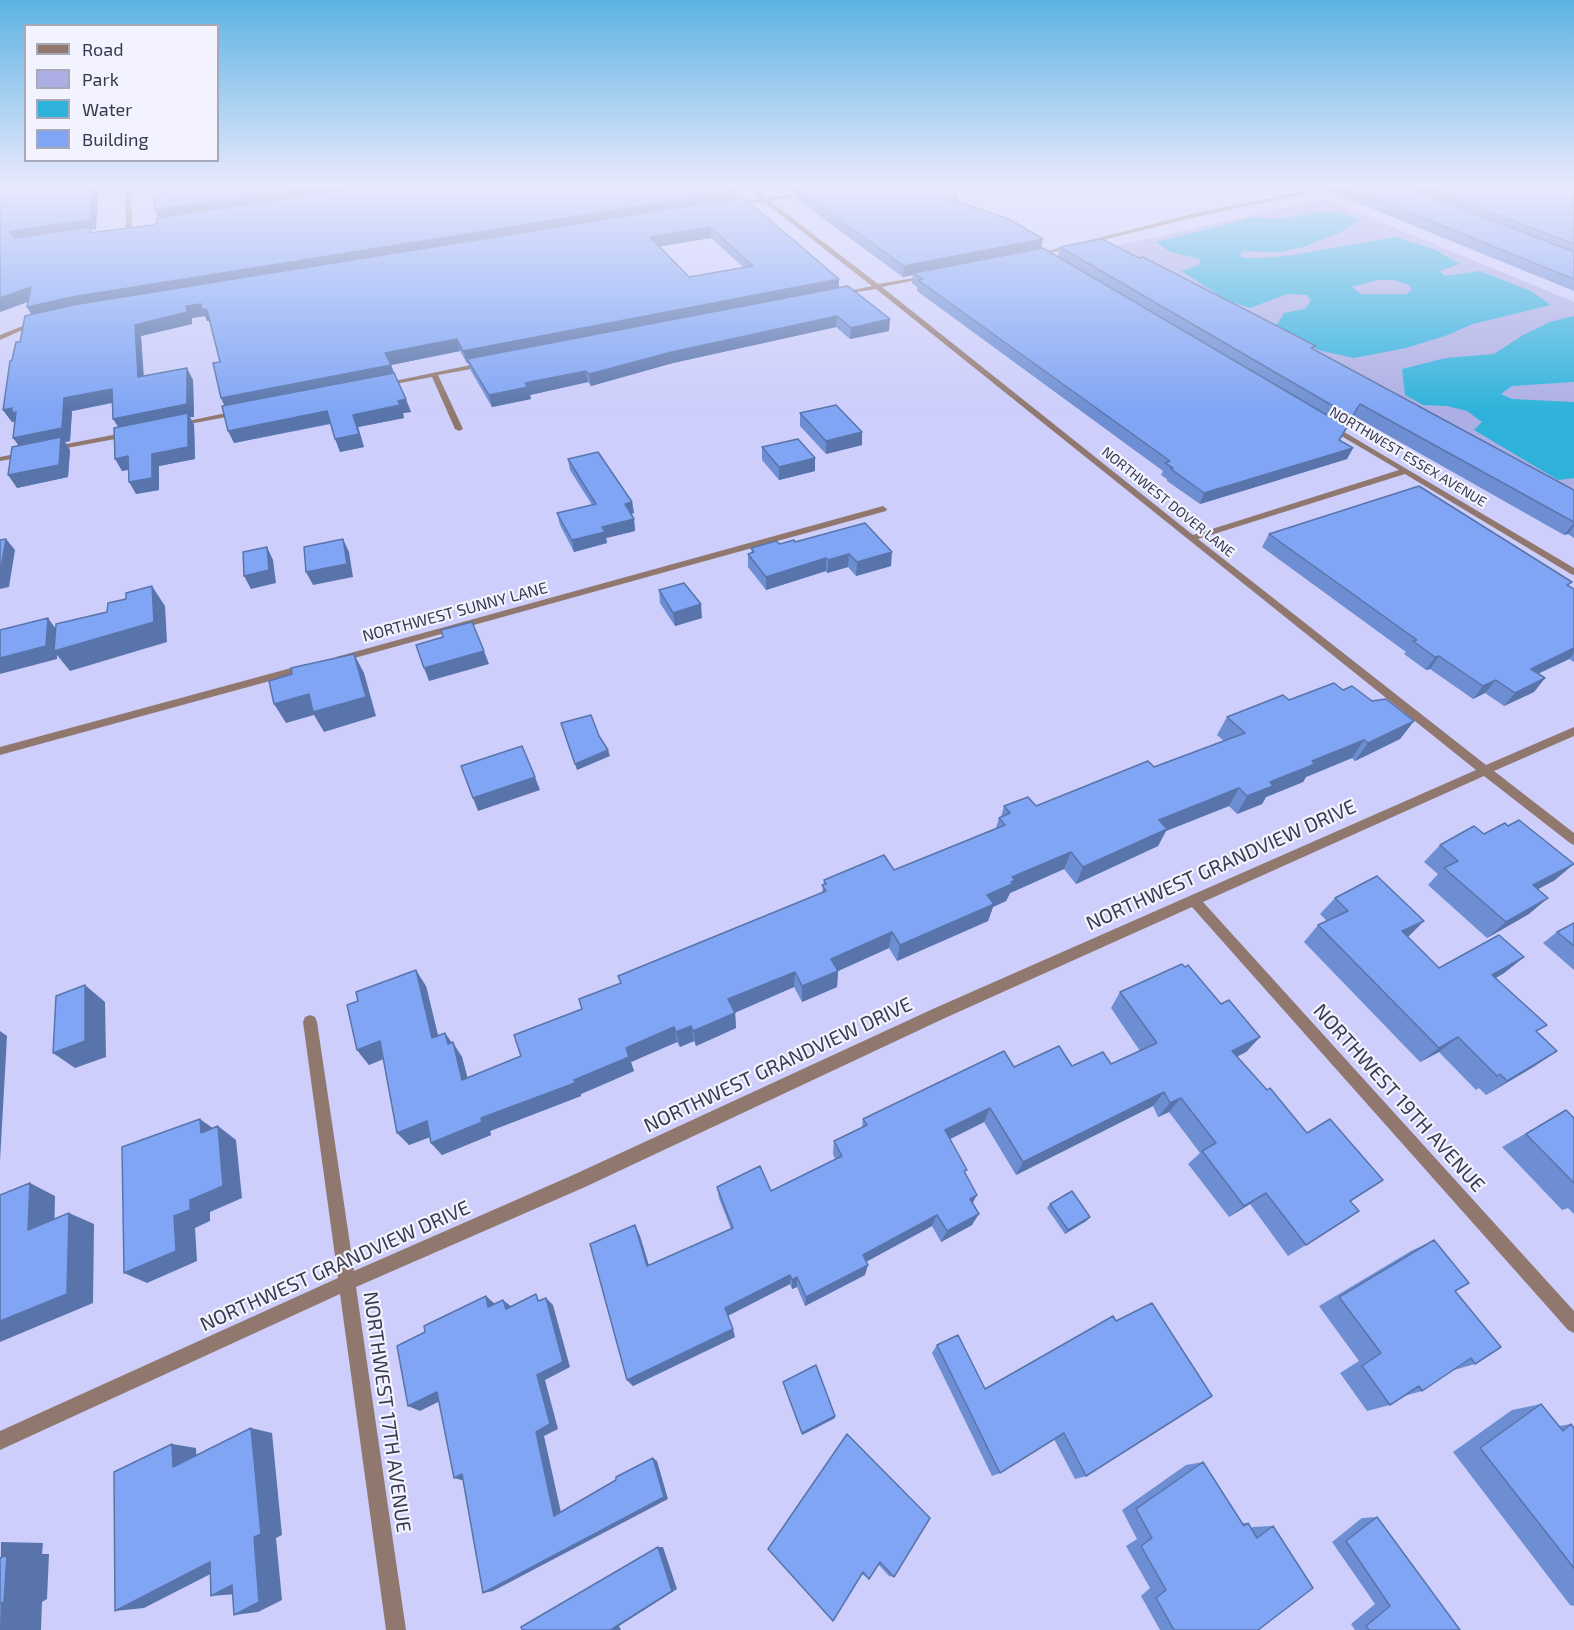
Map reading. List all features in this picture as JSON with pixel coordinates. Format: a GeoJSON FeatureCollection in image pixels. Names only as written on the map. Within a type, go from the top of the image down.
{"type":"FeatureCollection","features":[{"type":"Feature","properties":{"kind":"street","name":"NORTHWEST DOVER LANE"},"geometry":{"type":"LineString","coordinates":[[842,260],[1574,840]]}},
{"type":"Feature","properties":{"kind":"street"},"geometry":{"type":"LineString","coordinates":[[832,295],[942,273]]}},
{"type":"Feature","properties":{"kind":"street"},"geometry":{"type":"LineString","coordinates":[[0,338],[42,321]]}},
{"type":"Feature","properties":{"kind":"street"},"geometry":{"type":"LineString","coordinates":[[380,385],[492,362]]}},
{"type":"Feature","properties":{"kind":"street"},"geometry":{"type":"LineString","coordinates":[[434,374],[459,429]]}},
{"type":"Feature","properties":{"kind":"street"},"geometry":{"type":"LineString","coordinates":[[172,425],[254,409]]}},
{"type":"Feature","properties":{"kind":"street","name":"NORTHWEST ESSEX AVENUE"},"geometry":{"type":"LineString","coordinates":[[1321,421],[1574,572]]}},
{"type":"Feature","properties":{"kind":"street"},"geometry":{"type":"LineString","coordinates":[[44,450],[137,432]]}},
{"type":"Feature","properties":{"kind":"street"},"geometry":{"type":"LineString","coordinates":[[0,459],[32,452]]}},
{"type":"Feature","properties":{"kind":"street"},"geometry":{"type":"LineString","coordinates":[[1191,538],[1405,471]]}},
{"type":"Feature","properties":{"kind":"street","name":"NORTHWEST SUNNY LANE"},"geometry":{"type":"LineString","coordinates":[[331,661],[883,509]]}},
{"type":"Feature","properties":{"kind":"street"},"geometry":{"type":"LineString","coordinates":[[0,751],[320,664]]}},
{"type":"Feature","properties":{"kind":"street","name":"NORTHWEST GRANDVIEW DRIVE"},"geometry":{"type":"LineString","coordinates":[[0,1441],[347,1282],[579,1181],[940,1013],[1574,731]]}},
{"type":"Feature","properties":{"kind":"street","name":"NORTHWEST 19TH AVENUE"},"geometry":{"type":"LineString","coordinates":[[1193,899],[1574,1324]]}},
{"type":"Feature","properties":{"kind":"street","name":"NORTHWEST 17TH AVENUE"},"geometry":{"type":"LineString","coordinates":[[310,1022],[396,1630]]}},
{"type":"Feature","properties":{"kind":"green space"},"geometry":{"type":"Polygon","coordinates":[[[1142,260],[1473,260],[1574,302],[1574,496],[1142,260]]]}},
{"type":"Feature","properties":{"kind":"water"},"geometry":{"type":"Polygon","coordinates":[[[1200,260],[1453,260],[1460,264],[1440,271],[1444,276],[1480,271],[1531,291],[1551,305],[1473,324],[1445,336],[1406,348],[1354,358],[1318,350],[1276,326],[1284,313],[1305,309],[1311,301],[1307,295],[1288,294],[1250,308],[1228,301],[1181,271],[1199,265],[1200,260]],[[1378,280],[1352,287],[1361,294],[1406,294],[1412,290],[1409,285],[1394,280],[1378,280]]]}},
{"type":"Feature","properties":{"kind":"water"},"geometry":{"type":"Polygon","coordinates":[[[1574,316],[1574,382],[1512,386],[1501,394],[1512,399],[1574,402],[1574,478],[1558,480],[1474,430],[1482,422],[1467,411],[1447,406],[1423,405],[1405,395],[1402,369],[1446,358],[1494,354],[1523,335],[1550,322],[1574,316]]]}},
{"type":"Feature","properties":{"kind":"building"},"geometry":{"type":"Polygon","coordinates":[[[0,260],[303,260],[72,297],[27,307],[31,287],[0,298],[0,260]]]}},
{"type":"Feature","properties":{"kind":"building"},"geometry":{"type":"Polygon","coordinates":[[[352,260],[672,260],[689,277],[753,266],[746,260],[817,260],[839,279],[463,351],[457,339],[385,353],[391,365],[221,398],[213,363],[220,362],[208,314],[206,309],[202,310],[201,304],[186,306],[187,312],[135,325],[138,377],[187,368],[187,404],[113,419],[112,389],[64,398],[62,428],[13,438],[16,412],[12,413],[12,408],[3,410],[10,361],[16,342],[20,342],[25,316],[73,305],[352,260]]]}},
{"type":"Feature","properties":{"kind":"building"},"geometry":{"type":"Polygon","coordinates":[[[896,260],[935,260],[904,266],[896,260]]]}},
{"type":"Feature","properties":{"kind":"building"},"geometry":{"type":"Polygon","coordinates":[[[981,260],[1063,260],[1347,427],[1339,440],[1353,448],[1204,493],[1165,463],[1170,461],[918,280],[923,279],[914,273],[981,260]]]}},
{"type":"Feature","properties":{"kind":"building"},"geometry":{"type":"Polygon","coordinates":[[[1082,260],[1149,260],[1316,346],[1311,348],[1574,490],[1574,522],[1360,404],[1352,417],[1082,260]]]}},
{"type":"Feature","properties":{"kind":"building"},"geometry":{"type":"Polygon","coordinates":[[[1527,260],[1574,260],[1574,279],[1527,260]]]}},
{"type":"Feature","properties":{"kind":"building"},"geometry":{"type":"Polygon","coordinates":[[[848,286],[890,319],[851,328],[837,316],[672,352],[589,374],[586,371],[525,383],[528,387],[489,395],[467,359],[848,286]]]}},
{"type":"Feature","properties":{"kind":"building"},"geometry":{"type":"Polygon","coordinates":[[[394,373],[406,399],[398,401],[400,405],[353,415],[359,434],[335,439],[327,411],[228,431],[222,406],[394,373]]]}},
{"type":"Feature","properties":{"kind":"building"},"geometry":{"type":"Polygon","coordinates":[[[836,405],[862,432],[826,441],[800,413],[836,405]]]}},
{"type":"Feature","properties":{"kind":"building"},"geometry":{"type":"Polygon","coordinates":[[[188,413],[188,447],[152,454],[152,478],[129,482],[128,456],[115,459],[114,428],[188,413]]]}},
{"type":"Feature","properties":{"kind":"building"},"geometry":{"type":"Polygon","coordinates":[[[61,437],[59,465],[8,475],[12,447],[61,437]]]}},
{"type":"Feature","properties":{"kind":"building"},"geometry":{"type":"Polygon","coordinates":[[[798,439],[815,458],[779,467],[762,447],[798,439]]]}},
{"type":"Feature","properties":{"kind":"building"},"geometry":{"type":"Polygon","coordinates":[[[598,452],[632,502],[625,504],[634,519],[602,527],[605,532],[572,540],[557,513],[596,504],[568,459],[598,452]]]}},
{"type":"Feature","properties":{"kind":"building"},"geometry":{"type":"Polygon","coordinates":[[[1419,486],[1572,582],[1567,585],[1574,589],[1574,648],[1531,669],[1545,678],[1515,693],[1496,680],[1483,686],[1439,656],[1435,657],[1413,641],[1417,640],[1269,534],[1419,486]]]}},
{"type":"Feature","properties":{"kind":"building"},"geometry":{"type":"Polygon","coordinates":[[[865,523],[892,552],[857,562],[849,554],[828,560],[826,558],[766,577],[748,554],[754,552],[751,548],[776,541],[780,544],[794,540],[795,542],[865,523]]]}},
{"type":"Feature","properties":{"kind":"building"},"geometry":{"type":"Polygon","coordinates":[[[6,539],[0,574],[0,540],[6,539]]]}},
{"type":"Feature","properties":{"kind":"building"},"geometry":{"type":"Polygon","coordinates":[[[343,539],[347,564],[306,572],[304,547],[343,539]]]}},
{"type":"Feature","properties":{"kind":"building"},"geometry":{"type":"Polygon","coordinates":[[[267,547],[269,570],[244,576],[243,552],[267,547]]]}},
{"type":"Feature","properties":{"kind":"building"},"geometry":{"type":"Polygon","coordinates":[[[684,583],[701,604],[673,613],[659,590],[684,583]]]}},
{"type":"Feature","properties":{"kind":"building"},"geometry":{"type":"Polygon","coordinates":[[[152,586],[154,622],[54,651],[56,624],[107,612],[108,603],[126,599],[126,593],[152,586]]]}},
{"type":"Feature","properties":{"kind":"building"},"geometry":{"type":"Polygon","coordinates":[[[48,618],[46,646],[0,658],[0,630],[48,618]]]}},
{"type":"Feature","properties":{"kind":"building"},"geometry":{"type":"Polygon","coordinates":[[[472,622],[484,651],[424,668],[416,645],[443,637],[441,630],[472,622]]]}},
{"type":"Feature","properties":{"kind":"building"},"geometry":{"type":"Polygon","coordinates":[[[354,654],[366,697],[313,712],[309,694],[274,704],[269,681],[292,674],[291,668],[354,654]]]}},
{"type":"Feature","properties":{"kind":"building"},"geometry":{"type":"Polygon","coordinates":[[[1334,683],[1343,690],[1352,686],[1372,701],[1386,699],[1414,721],[1368,743],[1364,740],[1312,761],[1315,764],[1270,782],[1273,786],[1247,796],[1239,788],[1159,820],[1167,829],[1083,867],[1071,852],[1012,877],[1015,880],[1011,882],[1012,884],[987,895],[994,904],[900,945],[892,932],[831,959],[838,971],[802,986],[795,972],[728,999],[735,1013],[693,1031],[691,1026],[676,1032],[674,1027],[626,1048],[629,1057],[574,1080],[575,1083],[481,1118],[482,1122],[431,1143],[427,1121],[397,1133],[380,1041],[357,1050],[347,1005],[358,1001],[356,992],[416,970],[432,1038],[445,1033],[448,1044],[453,1042],[462,1080],[521,1056],[514,1035],[582,1009],[579,999],[621,983],[618,976],[826,891],[822,885],[826,884],[824,880],[884,855],[894,870],[1005,825],[999,818],[1010,813],[1004,806],[1028,797],[1036,806],[1148,761],[1154,767],[1245,733],[1227,717],[1283,695],[1289,700],[1334,683]]]}},
{"type":"Feature","properties":{"kind":"building"},"geometry":{"type":"Polygon","coordinates":[[[591,715],[599,736],[608,750],[575,764],[561,723],[591,715]]]}},
{"type":"Feature","properties":{"kind":"building"},"geometry":{"type":"Polygon","coordinates":[[[522,746],[535,777],[473,798],[461,766],[522,746]]]}},
{"type":"Feature","properties":{"kind":"building"},"geometry":{"type":"Polygon","coordinates":[[[1519,820],[1574,864],[1533,885],[1548,898],[1506,922],[1444,868],[1458,861],[1440,845],[1474,826],[1484,834],[1505,823],[1508,826],[1519,820]]]}},
{"type":"Feature","properties":{"kind":"building"},"geometry":{"type":"Polygon","coordinates":[[[1377,876],[1424,921],[1402,931],[1439,968],[1499,935],[1524,957],[1492,975],[1547,1025],[1536,1031],[1557,1051],[1507,1081],[1500,1074],[1497,1076],[1458,1037],[1439,1048],[1318,925],[1348,911],[1335,898],[1377,876]]]}},
{"type":"Feature","properties":{"kind":"building"},"geometry":{"type":"Polygon","coordinates":[[[1574,923],[1574,946],[1557,932],[1574,923]]]}},
{"type":"Feature","properties":{"kind":"building"},"geometry":{"type":"Polygon","coordinates":[[[1182,964],[1185,967],[1188,965],[1221,1004],[1229,1000],[1260,1037],[1232,1051],[1267,1090],[1270,1088],[1307,1133],[1330,1119],[1383,1180],[1350,1201],[1359,1211],[1306,1245],[1266,1193],[1244,1206],[1202,1151],[1216,1143],[1181,1098],[1170,1103],[1164,1092],[1023,1162],[990,1108],[945,1130],[967,1170],[964,1171],[977,1195],[970,1199],[979,1214],[947,1231],[937,1215],[863,1255],[868,1265],[806,1297],[797,1277],[792,1280],[790,1275],[725,1308],[733,1329],[627,1380],[590,1244],[635,1225],[647,1266],[733,1228],[717,1187],[760,1166],[771,1191],[842,1156],[834,1141],[867,1125],[863,1119],[1004,1051],[1014,1067],[1059,1046],[1072,1066],[1103,1052],[1111,1064],[1157,1043],[1120,992],[1182,964]]]}},
{"type":"Feature","properties":{"kind":"building"},"geometry":{"type":"Polygon","coordinates":[[[85,985],[85,1041],[53,1053],[56,996],[85,985]]]}},
{"type":"Feature","properties":{"kind":"building"},"geometry":{"type":"Polygon","coordinates":[[[1566,1110],[1574,1118],[1574,1183],[1526,1134],[1566,1110]]]}},
{"type":"Feature","properties":{"kind":"building"},"geometry":{"type":"Polygon","coordinates":[[[200,1119],[201,1133],[218,1126],[223,1186],[190,1200],[190,1210],[174,1216],[176,1251],[124,1273],[122,1147],[200,1119]]]}},
{"type":"Feature","properties":{"kind":"building"},"geometry":{"type":"Polygon","coordinates":[[[30,1183],[28,1230],[69,1213],[67,1294],[0,1321],[0,1195],[30,1183]]]}},
{"type":"Feature","properties":{"kind":"building"},"geometry":{"type":"Polygon","coordinates":[[[1072,1191],[1090,1217],[1068,1230],[1050,1204],[1072,1191]]]}},
{"type":"Feature","properties":{"kind":"building"},"geometry":{"type":"Polygon","coordinates":[[[1434,1240],[1469,1283],[1455,1291],[1501,1347],[1475,1364],[1471,1358],[1422,1391],[1419,1386],[1390,1405],[1362,1366],[1381,1353],[1339,1297],[1434,1240]]]}},
{"type":"Feature","properties":{"kind":"building"},"geometry":{"type":"Polygon","coordinates":[[[536,1294],[538,1301],[546,1298],[563,1362],[537,1375],[550,1424],[536,1432],[554,1516],[616,1480],[616,1477],[653,1458],[664,1497],[483,1593],[462,1474],[454,1478],[437,1392],[408,1406],[397,1346],[425,1332],[424,1326],[486,1296],[488,1307],[503,1300],[506,1309],[536,1294]]]}},
{"type":"Feature","properties":{"kind":"building"},"geometry":{"type":"Polygon","coordinates":[[[1152,1303],[1212,1396],[1086,1476],[1064,1433],[1000,1473],[937,1345],[958,1335],[985,1389],[1113,1316],[1116,1321],[1152,1303]]]}},
{"type":"Feature","properties":{"kind":"building"},"geometry":{"type":"Polygon","coordinates":[[[816,1365],[835,1416],[802,1433],[783,1382],[816,1365]]]}},
{"type":"Feature","properties":{"kind":"building"},"geometry":{"type":"Polygon","coordinates":[[[1541,1404],[1563,1431],[1571,1424],[1574,1428],[1574,1568],[1480,1448],[1541,1404]]]}},
{"type":"Feature","properties":{"kind":"building"},"geometry":{"type":"Polygon","coordinates":[[[251,1428],[261,1534],[254,1537],[259,1602],[234,1615],[232,1585],[211,1596],[210,1562],[115,1611],[114,1472],[172,1444],[173,1467],[251,1428]]]}},
{"type":"Feature","properties":{"kind":"building"},"geometry":{"type":"Polygon","coordinates":[[[847,1434],[930,1518],[894,1577],[880,1562],[869,1579],[863,1572],[833,1621],[768,1549],[847,1434]]]}},
{"type":"Feature","properties":{"kind":"building"},"geometry":{"type":"Polygon","coordinates":[[[1203,1462],[1244,1526],[1248,1523],[1257,1538],[1273,1526],[1313,1588],[1258,1630],[1174,1630],[1156,1598],[1166,1590],[1141,1546],[1152,1538],[1136,1509],[1203,1462]]]}},
{"type":"Feature","properties":{"kind":"building"},"geometry":{"type":"Polygon","coordinates":[[[1377,1517],[1460,1630],[1369,1630],[1366,1626],[1390,1606],[1346,1541],[1377,1517]]]}},
{"type":"Feature","properties":{"kind":"building"},"geometry":{"type":"Polygon","coordinates":[[[658,1547],[672,1591],[612,1630],[522,1630],[521,1627],[658,1547]]]}},
{"type":"Feature","properties":{"kind":"building"},"geometry":{"type":"Polygon","coordinates":[[[7,1555],[4,1602],[0,1604],[0,1558],[7,1555]]]}}]}
